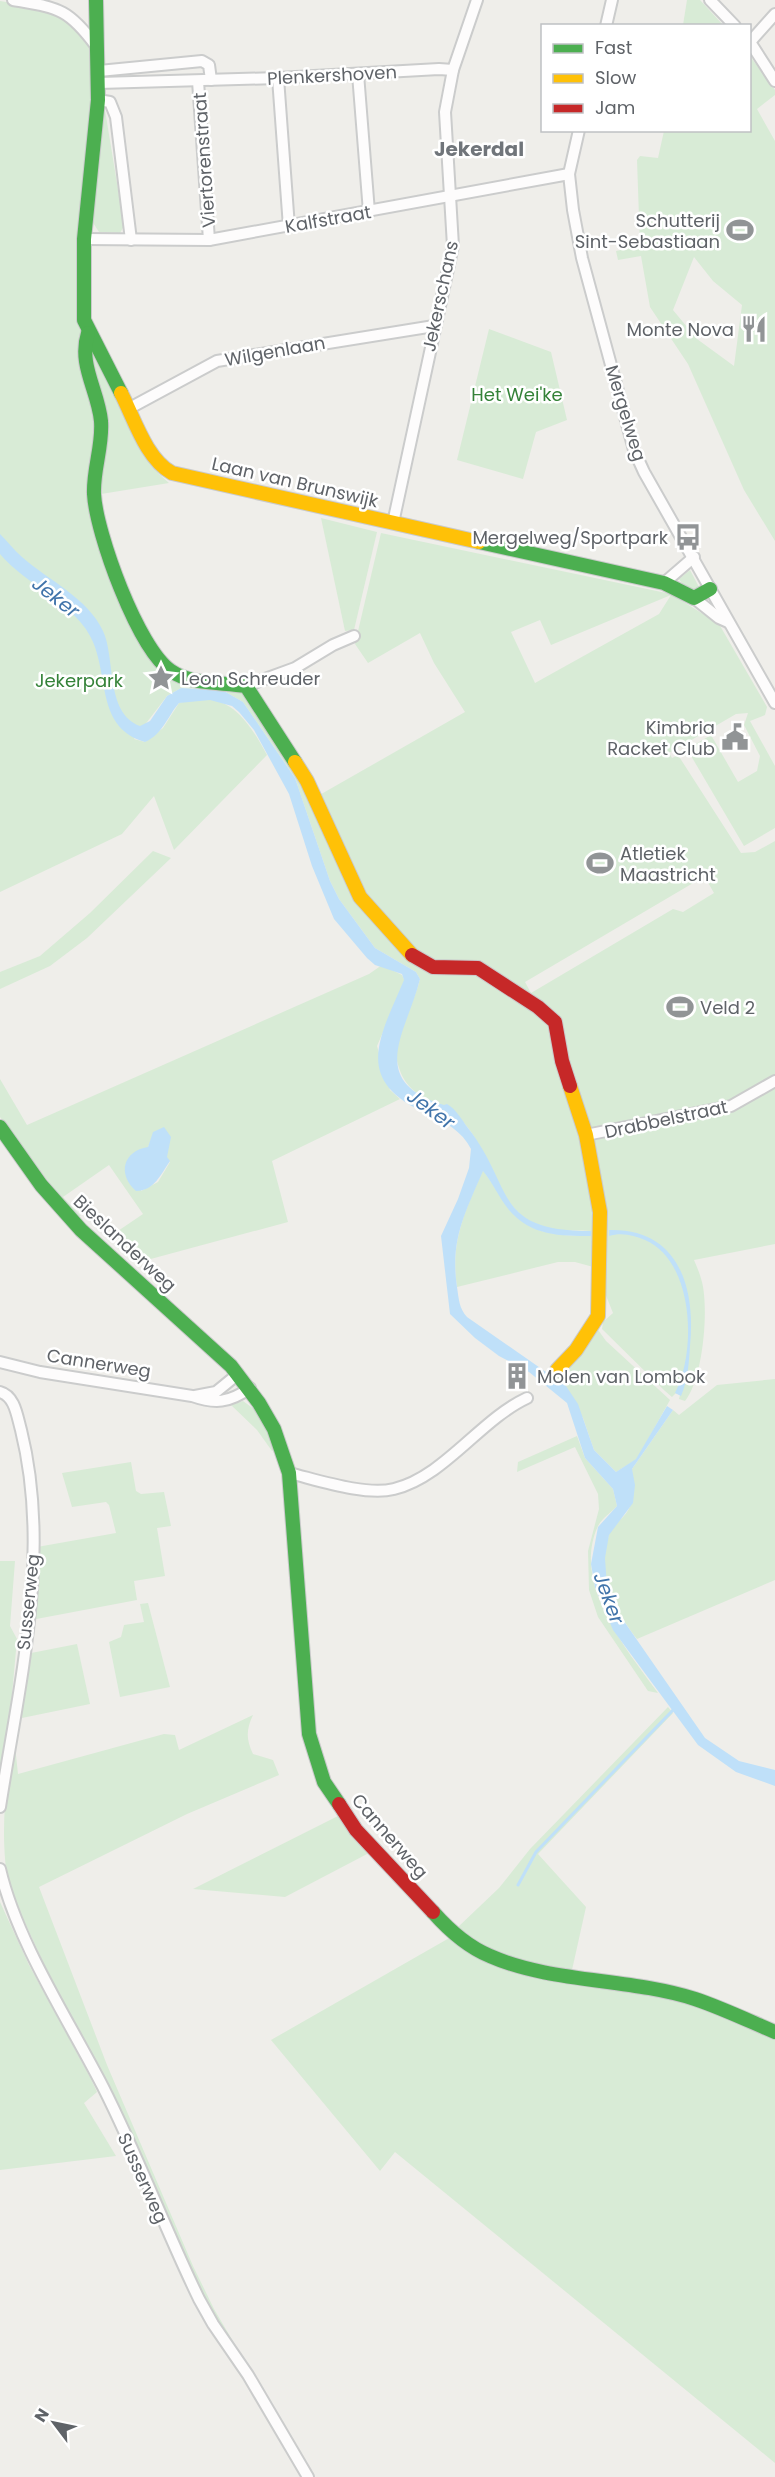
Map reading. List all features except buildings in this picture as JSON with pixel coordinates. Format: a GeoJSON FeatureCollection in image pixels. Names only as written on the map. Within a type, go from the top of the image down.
{"type":"FeatureCollection","features":[{"type":"Feature","properties":{"kind":"street"},"geometry":{"type":"LineString","coordinates":[[14,0],[62,10],[81,25],[96,46]]}},
{"type":"Feature","properties":{"kind":"street"},"geometry":{"type":"LineString","coordinates":[[62,10],[70,0]]}},
{"type":"Feature","properties":{"kind":"street","name":"Laan van Brunswijk"},"geometry":{"type":"LineString","coordinates":[[96,0],[99,77],[84,239],[83,315],[88,333],[154,457],[169,472],[664,583],[694,598],[719,618],[728,622]]}},
{"type":"Feature","properties":{"kind":"street","name":"Jekerschans"},"geometry":{"type":"LineString","coordinates":[[393,523],[453,246],[444,132],[447,94],[477,0]]}},
{"type":"Feature","properties":{"kind":"street"},"geometry":{"type":"LineString","coordinates":[[606,24],[612,0]]}},
{"type":"Feature","properties":{"kind":"street"},"geometry":{"type":"LineString","coordinates":[[710,0],[733,24]]}},
{"type":"Feature","properties":{"kind":"street"},"geometry":{"type":"LineString","coordinates":[[751,41],[775,14]]}},
{"type":"Feature","properties":{"kind":"street"},"geometry":{"type":"LineString","coordinates":[[751,44],[775,81]]}},
{"type":"Feature","properties":{"kind":"street"},"geometry":{"type":"LineString","coordinates":[[99,77],[202,61],[209,65],[211,80]]}},
{"type":"Feature","properties":{"kind":"street","name":"Plenkershoven"},"geometry":{"type":"LineString","coordinates":[[99,77],[198,81],[453,70]]}},
{"type":"Feature","properties":{"kind":"street"},"geometry":{"type":"LineString","coordinates":[[358,74],[369,212]]}},
{"type":"Feature","properties":{"kind":"street"},"geometry":{"type":"LineString","coordinates":[[278,78],[289,227]]}},
{"type":"Feature","properties":{"kind":"street","name":"Viertorenstraat"},"geometry":{"type":"LineString","coordinates":[[198,81],[209,240]]}},
{"type":"Feature","properties":{"kind":"street"},"geometry":{"type":"LineString","coordinates":[[98,100],[110,102],[116,117],[131,240]]}},
{"type":"Feature","properties":{"kind":"street","name":"Mergelweg"},"geometry":{"type":"LineString","coordinates":[[579,132],[569,174],[582,258],[634,450],[644,472],[775,703]]}},
{"type":"Feature","properties":{"kind":"street","name":"Kalfstraat"},"geometry":{"type":"LineString","coordinates":[[84,239],[209,240],[569,174]]}},
{"type":"Feature","properties":{"kind":"street","name":"Wilgenlaan"},"geometry":{"type":"LineString","coordinates":[[128,409],[217,361],[434,326]]}},
{"type":"Feature","properties":{"kind":"street"},"geometry":{"type":"LineString","coordinates":[[88,333],[83,354],[101,424],[94,494],[95,508],[117,573],[146,644],[161,665],[179,676],[246,686],[295,668],[333,645],[354,636]]}},
{"type":"Feature","properties":{"kind":"street"},"geometry":{"type":"LineString","coordinates":[[664,583],[694,557]]}},
{"type":"Feature","properties":{"kind":"street"},"geometry":{"type":"LineString","coordinates":[[694,598],[710,589]]}},
{"type":"Feature","properties":{"kind":"street"},"geometry":{"type":"LineString","coordinates":[[246,686],[304,776],[360,897],[409,952],[430,967],[478,968],[554,1019],[574,1104],[586,1136],[600,1212],[600,1312],[583,1341],[557,1370]]}},
{"type":"Feature","properties":{"kind":"street","name":"Drabbelstraat"},"geometry":{"type":"LineString","coordinates":[[586,1136],[732,1106],[775,1081]]}},
{"type":"Feature","properties":{"kind":"street","name":"Bieslanderweg"},"geometry":{"type":"LineString","coordinates":[[0,1127],[41,1185],[81,1230],[238,1374]]}},
{"type":"Feature","properties":{"kind":"street","name":"Cannerweg"},"geometry":{"type":"LineString","coordinates":[[0,1362],[40,1372],[192,1396],[209,1402],[224,1402],[250,1388]]}},
{"type":"Feature","properties":{"kind":"street","name":"Cannerweg"},"geometry":{"type":"LineString","coordinates":[[192,1396],[216,1392],[238,1374],[250,1388],[281,1443],[289,1473],[309,1734],[324,1782],[356,1830],[443,1923],[489,1956],[520,1966],[625,1983],[695,1999],[775,2032]]}},
{"type":"Feature","properties":{"kind":"street","name":"Susserweg"},"geometry":{"type":"LineString","coordinates":[[0,1807],[28,1625],[34,1551],[29,1470],[19,1423],[5,1395]]}},
{"type":"Feature","properties":{"kind":"street"},"geometry":{"type":"LineString","coordinates":[[289,1473],[370,1490],[394,1489],[417,1480],[505,1410],[527,1398]]}},
{"type":"Feature","properties":{"kind":"street","name":"Susserweg"},"geometry":{"type":"LineString","coordinates":[[0,1869],[22,1932],[104,2089],[199,2299],[248,2375],[308,2477]]}},
{"type":"Feature","properties":{"kind":"green space"},"geometry":{"type":"Polygon","coordinates":[[[687,0],[700,0],[722,24],[683,24],[687,0]]]}},
{"type":"Feature","properties":{"kind":"green space","name":"Jekerpark"},"geometry":{"type":"Polygon","coordinates":[[[0,1],[43,8],[62,15],[86,40],[90,52],[92,85],[79,325],[82,335],[159,474],[169,483],[95,495],[120,576],[163,663],[241,689],[301,774],[352,890],[411,959],[473,970],[549,1019],[595,1196],[597,1268],[575,1262],[558,1262],[457,1287],[455,1271],[457,1241],[465,1213],[483,1170],[506,1203],[525,1223],[550,1233],[591,1236],[591,1231],[549,1228],[525,1218],[506,1197],[480,1146],[464,1123],[445,1107],[417,1093],[409,1086],[402,1075],[396,1053],[420,979],[416,972],[375,948],[339,899],[330,881],[295,778],[243,702],[224,691],[181,688],[167,696],[134,739],[145,742],[163,728],[179,703],[195,699],[210,699],[233,709],[243,718],[267,755],[174,850],[154,796],[122,834],[0,892],[0,1]]]}},
{"type":"Feature","properties":{"kind":"green space"},"geometry":{"type":"Polygon","coordinates":[[[751,57],[775,90],[775,95],[757,109],[775,141],[775,541],[744,490],[688,364],[650,307],[641,256],[618,260],[616,251],[640,246],[637,160],[640,156],[658,158],[664,132],[751,132],[751,57]],[[694,257],[673,310],[697,339],[734,366],[742,305],[713,281],[694,257]]]}},
{"type":"Feature","properties":{"kind":"green space"},"geometry":{"type":"Polygon","coordinates":[[[104,104],[124,226],[120,233],[99,232],[92,221],[104,104]]]}},
{"type":"Feature","properties":{"kind":"green space","name":"Het Wei'ke"},"geometry":{"type":"Polygon","coordinates":[[[489,329],[551,352],[567,420],[536,432],[523,479],[457,460],[489,329]]]}},
{"type":"Feature","properties":{"kind":"green space"},"geometry":{"type":"Polygon","coordinates":[[[321,518],[377,532],[354,630],[345,631],[321,518]]]}},
{"type":"Feature","properties":{"kind":"green space"},"geometry":{"type":"Polygon","coordinates":[[[381,533],[671,594],[719,624],[767,707],[765,715],[750,721],[775,766],[775,828],[744,846],[687,749],[711,735],[738,782],[757,771],[760,756],[744,725],[748,713],[736,714],[669,753],[672,758],[678,755],[741,853],[755,852],[775,841],[775,1078],[735,1101],[594,1129],[589,1127],[561,1034],[483,968],[430,964],[364,899],[316,797],[465,712],[434,663],[420,633],[368,663],[355,644],[381,533]],[[671,595],[551,645],[540,620],[511,632],[535,683],[659,614],[671,595]],[[702,872],[700,879],[525,982],[531,993],[673,909],[683,912],[714,893],[702,872]]]}},
{"type":"Feature","properties":{"kind":"green space"},"geometry":{"type":"Polygon","coordinates":[[[690,570],[700,589],[694,591],[683,585],[679,579],[690,570]]]}},
{"type":"Feature","properties":{"kind":"green space"},"geometry":{"type":"Polygon","coordinates":[[[153,851],[171,858],[87,938],[50,966],[0,989],[0,972],[40,956],[90,913],[153,851]]]}},
{"type":"Feature","properties":{"kind":"green space"},"geometry":{"type":"Polygon","coordinates":[[[382,965],[402,975],[405,981],[377,1046],[390,1090],[400,1099],[272,1161],[288,1222],[147,1260],[112,1235],[143,1214],[109,1165],[63,1197],[81,1216],[75,1217],[0,1117],[0,1079],[27,1125],[369,974],[382,965]],[[151,1140],[141,1191],[158,1182],[170,1162],[151,1140]]]}},
{"type":"Feature","properties":{"kind":"green space"},"geometry":{"type":"Polygon","coordinates":[[[775,1084],[775,1244],[694,1260],[704,1294],[703,1344],[696,1377],[685,1401],[679,1399],[680,1395],[676,1393],[672,1397],[665,1391],[602,1329],[603,1322],[613,1313],[603,1288],[593,1140],[720,1113],[775,1084]]]}},
{"type":"Feature","properties":{"kind":"green space"},"geometry":{"type":"Polygon","coordinates":[[[596,1327],[606,1341],[670,1400],[637,1459],[616,1472],[594,1450],[583,1418],[556,1377],[596,1327]]]}},
{"type":"Feature","properties":{"kind":"green space"},"geometry":{"type":"Polygon","coordinates":[[[775,1379],[775,1580],[637,1639],[615,1603],[606,1577],[605,1563],[610,1532],[623,1517],[632,1500],[632,1469],[673,1410],[679,1415],[717,1385],[775,1379]]]}},
{"type":"Feature","properties":{"kind":"green space"},"geometry":{"type":"Polygon","coordinates":[[[243,1401],[258,1412],[275,1449],[272,1451],[257,1430],[231,1405],[243,1401]]]}},
{"type":"Feature","properties":{"kind":"green space"},"geometry":{"type":"Polygon","coordinates":[[[577,1436],[585,1458],[613,1489],[617,1506],[598,1526],[592,1548],[592,1571],[597,1593],[618,1637],[658,1693],[648,1691],[598,1617],[589,1590],[588,1551],[599,1509],[598,1494],[575,1447],[517,1472],[518,1462],[577,1436]]]}},
{"type":"Feature","properties":{"kind":"green space"},"geometry":{"type":"Polygon","coordinates":[[[131,1462],[136,1491],[141,1494],[164,1492],[171,1526],[157,1528],[165,1576],[134,1581],[137,1600],[31,1620],[37,1547],[116,1533],[109,1505],[106,1502],[72,1507],[62,1473],[131,1462]]]}},
{"type":"Feature","properties":{"kind":"green space"},"geometry":{"type":"Polygon","coordinates":[[[0,1561],[15,1561],[10,1626],[17,1639],[11,1706],[0,1776],[0,1561]]]}},
{"type":"Feature","properties":{"kind":"green space"},"geometry":{"type":"Polygon","coordinates":[[[148,1603],[170,1687],[120,1697],[109,1642],[121,1637],[124,1625],[144,1622],[140,1604],[148,1603]]]}},
{"type":"Feature","properties":{"kind":"green space"},"geometry":{"type":"Polygon","coordinates":[[[77,1644],[90,1704],[17,1719],[26,1654],[77,1644]]]}},
{"type":"Feature","properties":{"kind":"green space"},"geometry":{"type":"Polygon","coordinates":[[[668,1707],[673,1713],[538,1854],[586,1907],[572,1970],[500,1956],[457,1928],[499,1888],[530,1849],[668,1707]]]}},
{"type":"Feature","properties":{"kind":"green space"},"geometry":{"type":"Polygon","coordinates":[[[253,1715],[248,1734],[253,1754],[273,1760],[279,1775],[187,1814],[39,1887],[107,2065],[193,2266],[214,2309],[275,2413],[207,2318],[8,1886],[4,1846],[6,1794],[14,1737],[18,1774],[164,1734],[175,1735],[179,1750],[253,1715]]]}},
{"type":"Feature","properties":{"kind":"green space"},"geometry":{"type":"Polygon","coordinates":[[[338,1816],[369,1853],[285,1897],[193,1889],[338,1816]]]}},
{"type":"Feature","properties":{"kind":"green space"},"geometry":{"type":"Polygon","coordinates":[[[0,1902],[29,1965],[97,2092],[84,2103],[116,2156],[0,2170],[0,1902]]]}},
{"type":"Feature","properties":{"kind":"green space"},"geometry":{"type":"Polygon","coordinates":[[[451,1937],[573,1981],[697,2003],[775,2038],[775,2463],[395,2152],[380,2171],[271,2040],[451,1937]]]}},
{"type":"Feature","properties":{"kind":"water","name":"Jeker"},"geometry":{"type":"Polygon","coordinates":[[[0,534],[22,557],[78,599],[96,619],[107,643],[116,698],[121,710],[129,719],[140,726],[150,721],[167,696],[181,688],[224,691],[243,702],[295,778],[330,881],[339,899],[375,948],[416,972],[420,979],[401,1036],[398,1053],[398,1069],[405,1083],[420,1095],[444,1105],[447,1104],[456,1112],[483,1150],[510,1202],[521,1214],[537,1223],[559,1229],[591,1231],[591,1236],[557,1235],[536,1230],[527,1225],[509,1210],[483,1171],[465,1214],[457,1241],[455,1270],[461,1307],[467,1317],[566,1386],[578,1404],[594,1450],[616,1472],[636,1459],[667,1406],[673,1410],[632,1469],[635,1485],[633,1503],[609,1535],[605,1558],[607,1587],[619,1614],[705,1738],[739,1761],[775,1770],[775,1786],[736,1772],[698,1745],[613,1630],[595,1587],[591,1564],[598,1527],[617,1506],[613,1489],[585,1458],[567,1403],[529,1372],[499,1356],[475,1338],[450,1314],[441,1236],[469,1168],[471,1149],[463,1137],[441,1120],[404,1101],[389,1087],[380,1073],[378,1057],[381,1040],[404,980],[402,974],[375,965],[334,919],[312,866],[289,794],[254,730],[232,706],[210,700],[179,703],[161,730],[145,742],[130,735],[119,726],[112,714],[98,657],[86,629],[64,606],[23,576],[0,554],[0,534]]]}},
{"type":"Feature","properties":{"kind":"water"},"geometry":{"type":"Polygon","coordinates":[[[164,1127],[171,1137],[167,1157],[170,1161],[152,1185],[136,1191],[126,1178],[128,1158],[140,1149],[148,1147],[153,1132],[164,1127]]]}},
{"type":"Feature","properties":{"kind":"water"},"geometry":{"type":"Polygon","coordinates":[[[609,1230],[633,1232],[652,1239],[667,1250],[678,1265],[690,1303],[691,1324],[688,1371],[681,1396],[675,1393],[682,1375],[688,1332],[687,1309],[682,1287],[673,1267],[661,1251],[636,1237],[618,1234],[609,1236],[609,1230]]]}},
{"type":"Feature","properties":{"kind":"waterway"},"geometry":{"type":"LineString","coordinates":[[518,1885],[536,1852],[673,1710]]}},
{"type":"Feature","properties":{"kind":"traffic: fast"},"geometry":{"type":"LineString","coordinates":[[96,0],[98,100],[84,239],[84,320],[121,393]]}},
{"type":"Feature","properties":{"kind":"traffic: fast"},"geometry":{"type":"LineString","coordinates":[[88,333],[85,356],[101,421],[94,494],[102,535],[133,616],[158,659],[179,676],[197,681],[246,686],[295,762]]}},
{"type":"Feature","properties":{"kind":"traffic: fast"},"geometry":{"type":"LineString","coordinates":[[479,542],[664,583],[694,598],[710,589]]}},
{"type":"Feature","properties":{"kind":"traffic: fast"},"geometry":{"type":"LineString","coordinates":[[0,1127],[41,1185],[81,1230],[231,1366],[259,1403],[274,1429],[289,1473],[309,1734],[324,1782],[339,1804]]}},
{"type":"Feature","properties":{"kind":"traffic: fast"},"geometry":{"type":"LineString","coordinates":[[433,1912],[466,1943],[490,1956],[514,1965],[565,1976],[670,1992],[725,2010],[775,2032]]}},
{"type":"Feature","properties":{"kind":"traffic: slow"},"geometry":{"type":"LineString","coordinates":[[121,393],[148,448],[163,467],[172,473],[479,542]]}},
{"type":"Feature","properties":{"kind":"traffic: slow"},"geometry":{"type":"LineString","coordinates":[[295,762],[307,781],[360,897],[412,955]]}},
{"type":"Feature","properties":{"kind":"traffic: slow"},"geometry":{"type":"LineString","coordinates":[[557,1370],[576,1350],[598,1316],[600,1212],[586,1135],[570,1086]]}},
{"type":"Feature","properties":{"kind":"traffic: jam"},"geometry":{"type":"LineString","coordinates":[[412,955],[433,967],[478,968],[538,1007],[555,1022],[562,1061],[570,1086]]}},
{"type":"Feature","properties":{"kind":"traffic: jam"},"geometry":{"type":"LineString","coordinates":[[339,1804],[356,1830],[433,1912]]}},
{"type":"Feature","properties":{"kind":"place","name":"Schutterij Sint-Sebastiaan"},"geometry":{"type":"Point","coordinates":[740,230]}},
{"type":"Feature","properties":{"kind":"place","name":"Monte Nova"},"geometry":{"type":"Point","coordinates":[754,329]}},
{"type":"Feature","properties":{"kind":"place","name":"Mergelweg/Sportpark"},"geometry":{"type":"Point","coordinates":[688,537]}},
{"type":"Feature","properties":{"kind":"place","name":"Leon Schreuder"},"geometry":{"type":"Point","coordinates":[161,678]}},
{"type":"Feature","properties":{"kind":"place","name":"Kimbria Racket Club"},"geometry":{"type":"Point","coordinates":[735,737]}},
{"type":"Feature","properties":{"kind":"place","name":"Atletiek Maastricht"},"geometry":{"type":"Point","coordinates":[600,863]}},
{"type":"Feature","properties":{"kind":"place","name":"Veld 2"},"geometry":{"type":"Point","coordinates":[680,1007]}},
{"type":"Feature","properties":{"kind":"place","name":"Molen van Lombok"},"geometry":{"type":"Point","coordinates":[517,1376]}},
{"type":"Feature","properties":{"kind":"district","name":"Jekerdal"},"geometry":{"type":"Point","coordinates":[479,149]}}]}
